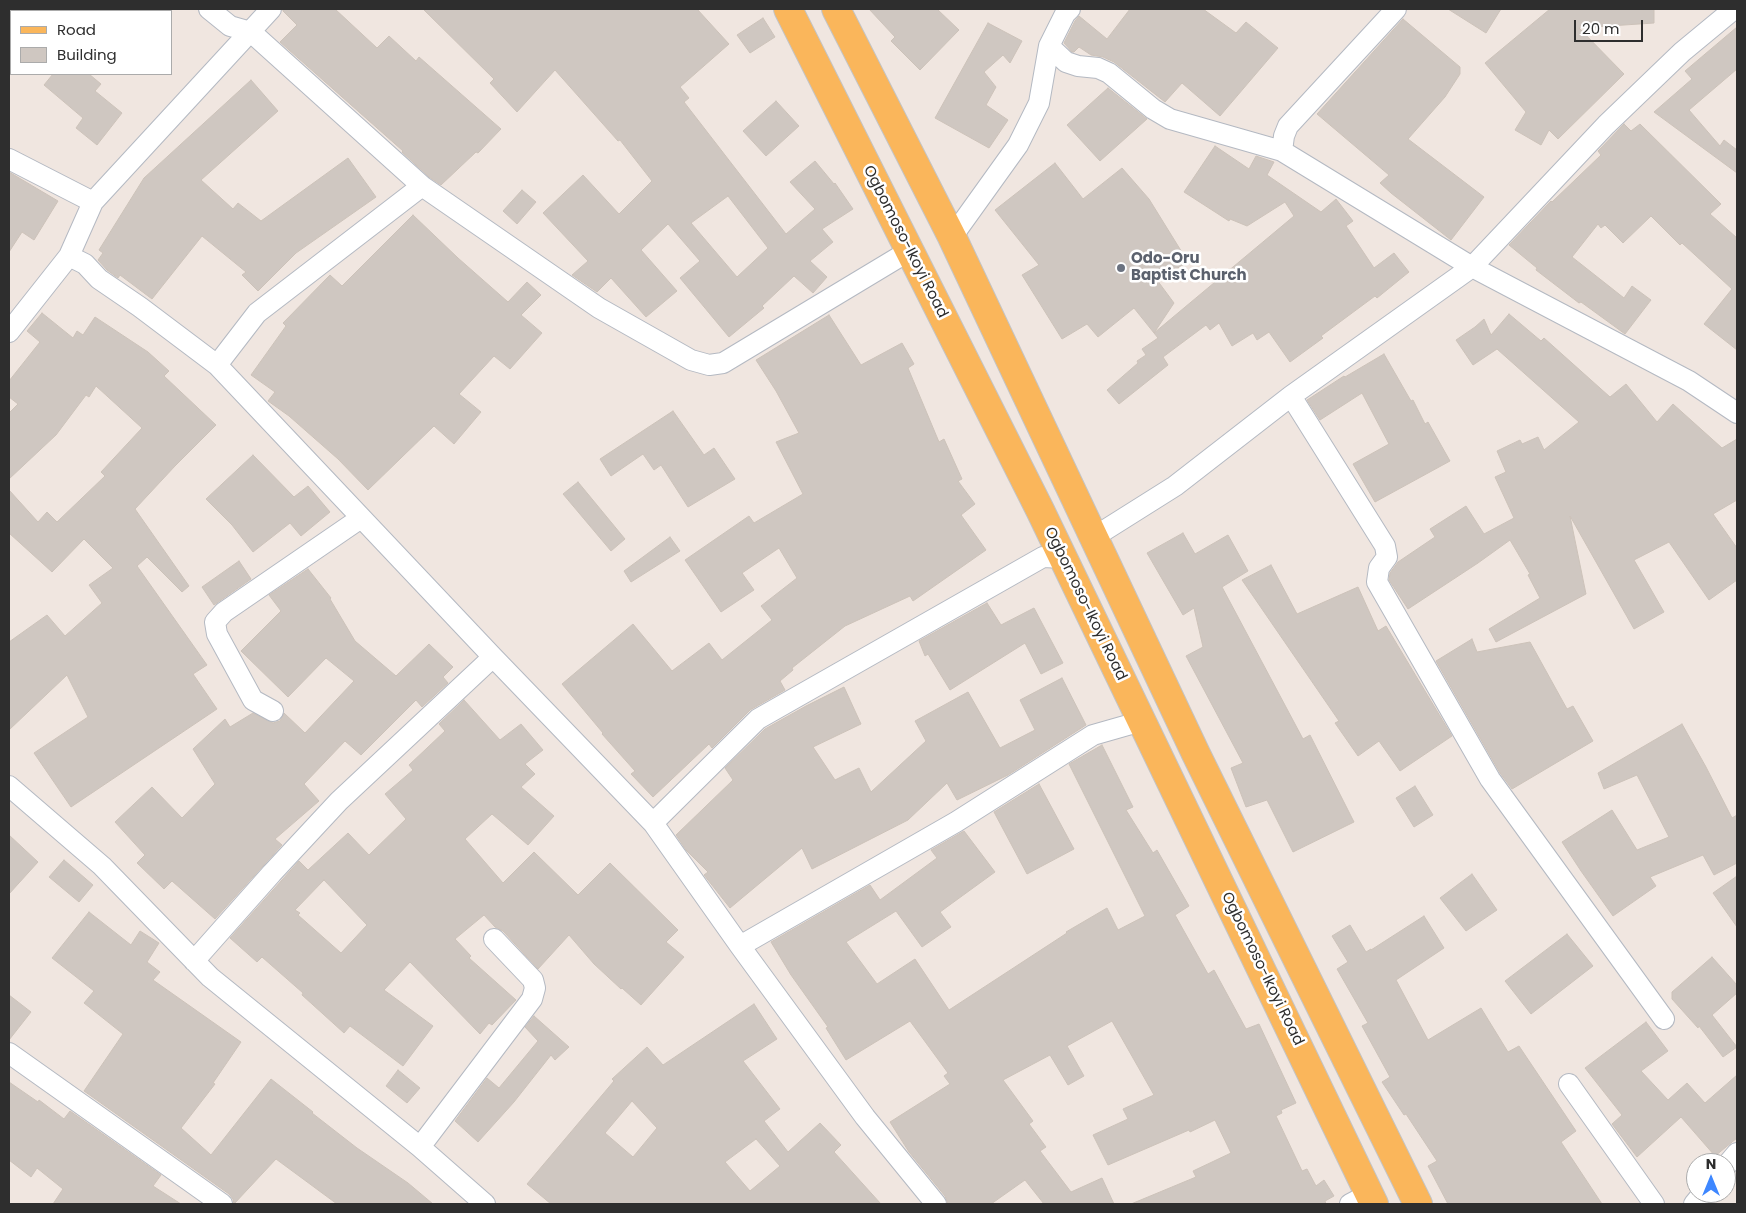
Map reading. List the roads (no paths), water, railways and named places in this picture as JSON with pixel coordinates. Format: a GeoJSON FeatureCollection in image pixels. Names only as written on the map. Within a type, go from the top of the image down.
{"type":"FeatureCollection","features":[{"type":"Feature","properties":{"kind":"main road","name":"Ogbomoso-Ikoyi Road"},"geometry":{"type":"LineString","coordinates":[[788,9],[1063,558],[1142,721],[1333,1117],[1364,1201]]}},
{"type":"Feature","properties":{"kind":"main road"},"geometry":{"type":"LineString","coordinates":[[836,9],[952,237],[1196,754],[1418,1204]]}},
{"type":"Feature","properties":{"kind":"street"},"geometry":{"type":"LineString","coordinates":[[209,9],[230,26],[251,32],[422,186],[599,308],[691,360],[709,365],[724,363],[909,251]]}},
{"type":"Feature","properties":{"kind":"street"},"geometry":{"type":"LineString","coordinates":[[10,328],[69,256],[93,202],[271,9]]}},
{"type":"Feature","properties":{"kind":"street"},"geometry":{"type":"LineString","coordinates":[[952,237],[1018,146],[1039,103],[1048,46],[1065,14],[1070,9]]}},
{"type":"Feature","properties":{"kind":"street"},"geometry":{"type":"LineString","coordinates":[[1282,151],[1284,136],[1288,126],[1396,9]]}},
{"type":"Feature","properties":{"kind":"street"},"geometry":{"type":"LineString","coordinates":[[1094,537],[1175,486],[1291,396],[1472,267],[1606,125],[1682,52],[1734,9]]}},
{"type":"Feature","properties":{"kind":"street"},"geometry":{"type":"LineString","coordinates":[[1048,46],[1066,62],[1078,66],[1098,68],[1109,73],[1153,109],[1170,119],[1282,151],[1472,267],[1689,381],[1737,413]]}},
{"type":"Feature","properties":{"kind":"street"},"geometry":{"type":"LineString","coordinates":[[9,160],[93,202]]}},
{"type":"Feature","properties":{"kind":"street"},"geometry":{"type":"LineString","coordinates":[[217,365],[257,313],[422,186]]}},
{"type":"Feature","properties":{"kind":"street"},"geometry":{"type":"LineString","coordinates":[[69,256],[85,264],[99,279],[140,306],[217,365],[653,823],[865,1117],[936,1204]]}},
{"type":"Feature","properties":{"kind":"street"},"geometry":{"type":"LineString","coordinates":[[1291,396],[1385,546],[1387,557],[1379,568],[1377,582],[1490,779],[1664,1019]]}},
{"type":"Feature","properties":{"kind":"street"},"geometry":{"type":"LineString","coordinates":[[274,711],[253,700],[218,634],[215,622],[224,612],[361,518]]}},
{"type":"Feature","properties":{"kind":"street"},"geometry":{"type":"LineString","coordinates":[[653,823],[758,719],[1043,557],[1063,558]]}},
{"type":"Feature","properties":{"kind":"street"},"geometry":{"type":"LineString","coordinates":[[194,960],[339,801],[493,657]]}},
{"type":"Feature","properties":{"kind":"street"},"geometry":{"type":"LineString","coordinates":[[740,946],[956,822],[1093,734],[1142,721]]}},
{"type":"Feature","properties":{"kind":"street"},"geometry":{"type":"LineString","coordinates":[[9,786],[102,866],[210,977],[420,1147],[485,1204]]}},
{"type":"Feature","properties":{"kind":"street"},"geometry":{"type":"LineString","coordinates":[[420,1147],[532,999],[535,988],[533,980],[494,939]]}},
{"type":"Feature","properties":{"kind":"street"},"geometry":{"type":"LineString","coordinates":[[9,1053],[222,1204]]}},
{"type":"Feature","properties":{"kind":"street"},"geometry":{"type":"LineString","coordinates":[[1569,1084],[1654,1204]]}},
{"type":"Feature","properties":{"kind":"place","name":"Odo-Oru Baptist Church"},"geometry":{"type":"Point","coordinates":[1121,268]}}]}
